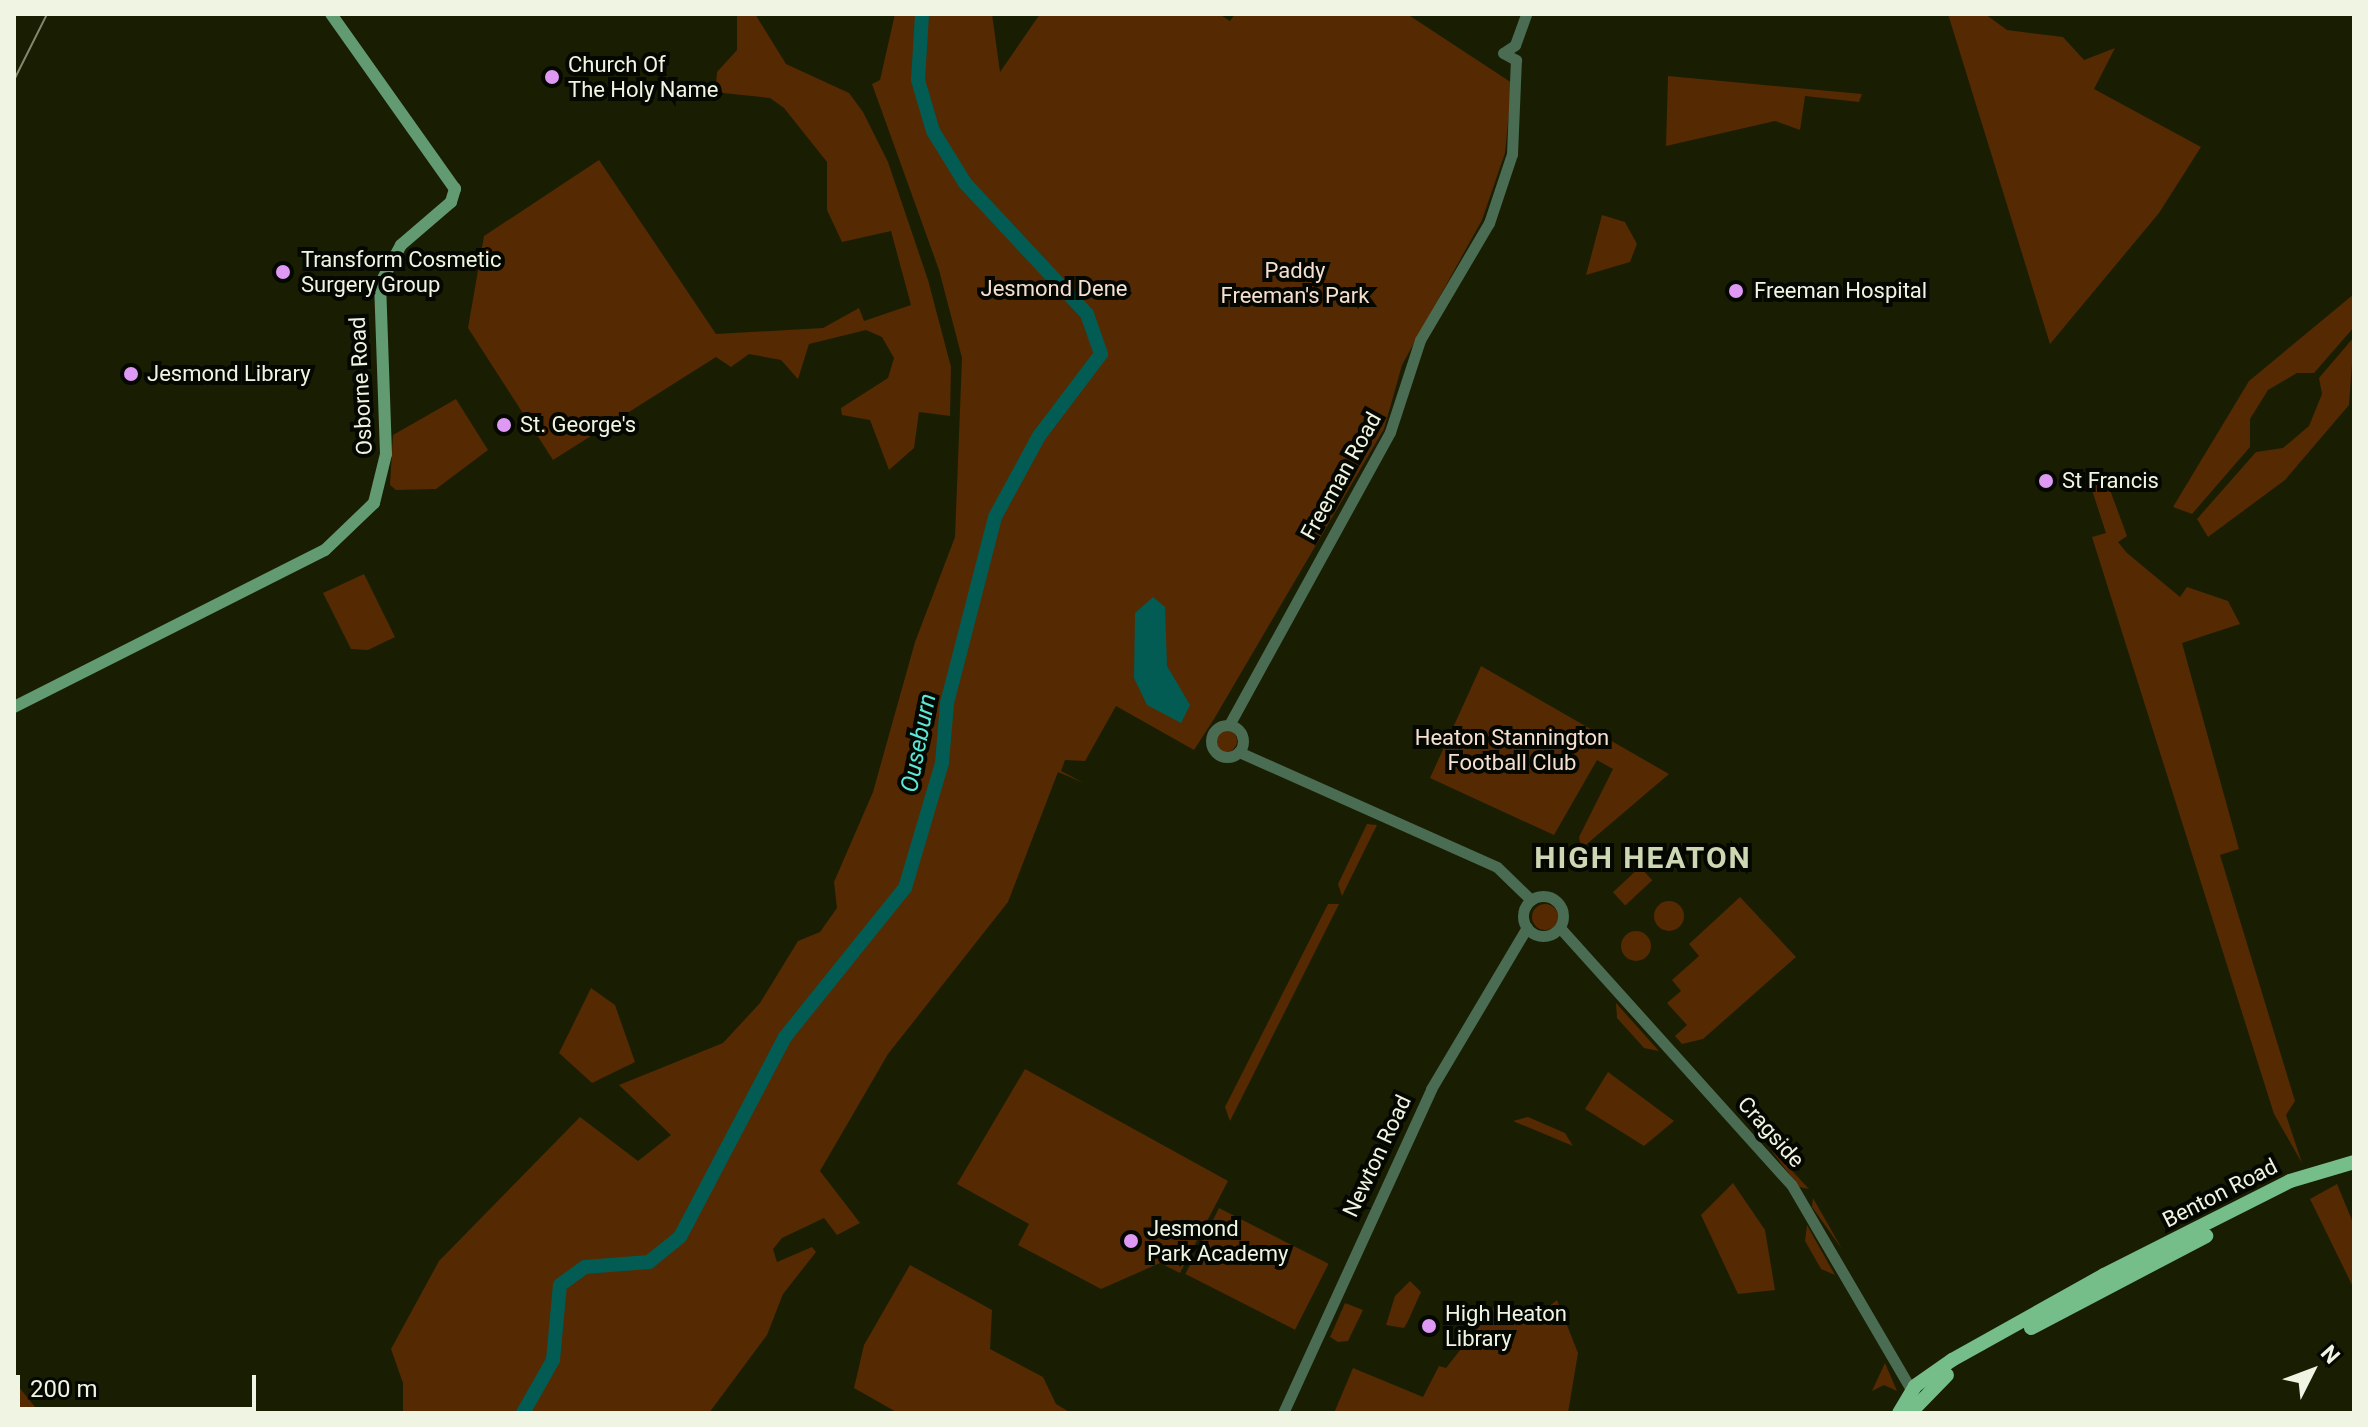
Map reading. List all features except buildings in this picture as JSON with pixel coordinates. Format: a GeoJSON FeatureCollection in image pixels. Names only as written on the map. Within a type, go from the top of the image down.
{"type":"FeatureCollection","features":[{"type":"Feature","properties":{"kind":"main road","name":"Osborne Road"},"geometry":{"type":"LineString","coordinates":[[14,707],[325,550],[374,503],[386,454],[380,284],[401,245],[451,202],[455,189],[331,14]]}},
{"type":"Feature","properties":{"kind":"main road","name":"Benton Road"},"geometry":{"type":"LineString","coordinates":[[2108,1282],[2290,1181],[2354,1162]]}},
{"type":"Feature","properties":{"kind":"main road","name":"Benton Road"},"geometry":{"type":"LineString","coordinates":[[1899,1413],[1966,1351],[2282,1194],[2354,1171]]}},
{"type":"Feature","properties":{"kind":"street","name":"Freeman Road"},"geometry":{"type":"LineString","coordinates":[[1229,725],[1390,432],[1420,340],[1489,223],[1512,154],[1515,45],[1526,14]]}},
{"type":"Feature","properties":{"kind":"street"},"geometry":{"type":"LineString","coordinates":[[1229,725],[1242,737],[1239,752],[1227,758],[1211,747],[1214,731],[1229,725]]}},
{"type":"Feature","properties":{"kind":"street"},"geometry":{"type":"LineString","coordinates":[[1239,752],[1497,867],[1530,899],[1560,906],[1561,929],[1548,936],[1527,927],[1522,913],[1530,899]]}},
{"type":"Feature","properties":{"kind":"street","name":"Newton Road"},"geometry":{"type":"LineString","coordinates":[[1283,1413],[1431,1089],[1527,927]]}},
{"type":"Feature","properties":{"kind":"street","name":"Cragside"},"geometry":{"type":"LineString","coordinates":[[1561,929],[1800,1196],[1919,1396]]}},
{"type":"Feature","properties":{"kind":"green space"},"geometry":{"type":"Polygon","coordinates":[[[737,14],[755,14],[786,64],[849,93],[863,112],[888,162],[928,280],[951,367],[950,416],[919,412],[914,448],[889,470],[870,420],[842,415],[841,408],[888,378],[894,358],[882,337],[866,330],[809,344],[798,379],[781,360],[749,354],[731,367],[716,357],[553,460],[468,328],[484,236],[599,160],[716,334],[823,328],[859,308],[864,321],[911,305],[891,231],[842,242],[827,210],[827,162],[784,108],[770,98],[723,93],[716,84],[717,72],[737,50],[737,14]]]}},
{"type":"Feature","properties":{"kind":"green space"},"geometry":{"type":"Polygon","coordinates":[[[895,14],[992,14],[1000,72],[1040,14],[1219,14],[1230,21],[1235,14],[1407,14],[1512,83],[1505,153],[1482,220],[1402,365],[1384,429],[1214,719],[1194,750],[1116,706],[1085,761],[1065,760],[1061,771],[1084,783],[1058,772],[1008,902],[888,1054],[820,1171],[860,1223],[837,1235],[824,1218],[782,1238],[773,1249],[777,1262],[812,1247],[816,1252],[783,1294],[767,1335],[709,1413],[403,1413],[403,1383],[391,1349],[439,1261],[580,1117],[638,1161],[671,1135],[619,1085],[723,1043],[760,1003],[798,941],[820,932],[837,908],[834,882],[873,792],[915,642],[955,537],[962,358],[939,270],[872,84],[880,80],[895,14]]]}},
{"type":"Feature","properties":{"kind":"green space"},"geometry":{"type":"Polygon","coordinates":[[[1948,14],[1985,14],[2007,30],[2063,37],[2084,60],[2115,48],[2094,89],[2201,147],[2159,213],[2050,344],[1948,14]]]}},
{"type":"Feature","properties":{"kind":"green space"},"geometry":{"type":"Polygon","coordinates":[[[1668,76],[1862,94],[1859,102],[1805,96],[1800,130],[1775,121],[1666,146],[1668,76]]]}},
{"type":"Feature","properties":{"kind":"green space"},"geometry":{"type":"Polygon","coordinates":[[[1602,215],[1625,222],[1637,244],[1630,262],[1586,275],[1602,215]]]}},
{"type":"Feature","properties":{"kind":"green space"},"geometry":{"type":"Polygon","coordinates":[[[2354,294],[2354,327],[2314,373],[2297,373],[2268,390],[2250,419],[2250,447],[2192,514],[2173,507],[2249,381],[2354,294]]]}},
{"type":"Feature","properties":{"kind":"green space"},"geometry":{"type":"Polygon","coordinates":[[[2354,337],[2349,405],[2285,480],[2208,537],[2197,519],[2256,452],[2283,448],[2309,426],[2322,394],[2319,378],[2354,337]]]}},
{"type":"Feature","properties":{"kind":"green space"},"geometry":{"type":"Polygon","coordinates":[[[456,399],[488,450],[436,489],[396,490],[390,485],[393,435],[456,399]]]}},
{"type":"Feature","properties":{"kind":"green space"},"geometry":{"type":"Polygon","coordinates":[[[2106,479],[2127,536],[2118,542],[2127,553],[2180,597],[2187,587],[2228,601],[2240,624],[2182,643],[2239,849],[2220,855],[2295,1101],[2286,1115],[2302,1163],[2274,1114],[2092,537],[2106,533],[2089,481],[2106,479]]]}},
{"type":"Feature","properties":{"kind":"green space"},"geometry":{"type":"Polygon","coordinates":[[[364,574],[395,637],[368,650],[351,649],[323,593],[364,574]]]}},
{"type":"Feature","properties":{"kind":"green space","name":"Heaton Stannington Football Club"},"geometry":{"type":"Polygon","coordinates":[[[1481,666],[1669,774],[1581,849],[1579,837],[1613,769],[1597,760],[1554,835],[1430,778],[1481,666]]]}},
{"type":"Feature","properties":{"kind":"green space"},"geometry":{"type":"Polygon","coordinates":[[[1226,730],[1234,733],[1237,741],[1234,749],[1226,752],[1218,749],[1215,741],[1218,733],[1226,730]]]}},
{"type":"Feature","properties":{"kind":"green space"},"geometry":{"type":"Polygon","coordinates":[[[1367,824],[1377,825],[1342,896],[1338,884],[1367,824]]]}},
{"type":"Feature","properties":{"kind":"green space"},"geometry":{"type":"Polygon","coordinates":[[[1640,867],[1652,880],[1625,905],[1613,892],[1640,867]]]}},
{"type":"Feature","properties":{"kind":"green space"},"geometry":{"type":"Polygon","coordinates":[[[1740,897],[1796,957],[1703,1039],[1682,1044],[1675,1036],[1687,1025],[1667,1003],[1681,991],[1672,980],[1699,956],[1689,944],[1740,897]]]}},
{"type":"Feature","properties":{"kind":"green space"},"geometry":{"type":"Polygon","coordinates":[[[1669,901],[1680,905],[1684,916],[1680,927],[1669,931],[1658,927],[1654,916],[1658,905],[1669,901]]]}},
{"type":"Feature","properties":{"kind":"green space"},"geometry":{"type":"Polygon","coordinates":[[[1328,904],[1339,904],[1230,1121],[1225,1107],[1328,904]]]}},
{"type":"Feature","properties":{"kind":"green space"},"geometry":{"type":"Polygon","coordinates":[[[1545,904],[1554,908],[1558,917],[1554,926],[1545,930],[1536,926],[1532,917],[1536,908],[1545,904]]]}},
{"type":"Feature","properties":{"kind":"green space"},"geometry":{"type":"Polygon","coordinates":[[[1636,931],[1647,935],[1651,946],[1647,957],[1636,961],[1625,957],[1621,946],[1625,935],[1636,931]]]}},
{"type":"Feature","properties":{"kind":"green space"},"geometry":{"type":"Polygon","coordinates":[[[591,988],[615,1005],[635,1062],[592,1083],[559,1053],[591,988]]]}},
{"type":"Feature","properties":{"kind":"green space"},"geometry":{"type":"Polygon","coordinates":[[[1616,1003],[1659,1051],[1644,1048],[1617,1018],[1616,1003]]]}},
{"type":"Feature","properties":{"kind":"green space"},"geometry":{"type":"Polygon","coordinates":[[[1025,1069],[1228,1181],[1180,1273],[1160,1263],[1101,1289],[1018,1245],[1029,1224],[957,1184],[1025,1069]]]}},
{"type":"Feature","properties":{"kind":"green space"},"geometry":{"type":"Polygon","coordinates":[[[1608,1072],[1674,1121],[1644,1146],[1585,1109],[1608,1072]]]}},
{"type":"Feature","properties":{"kind":"green space"},"geometry":{"type":"Polygon","coordinates":[[[1528,1117],[1565,1133],[1573,1146],[1513,1121],[1528,1117]]]}},
{"type":"Feature","properties":{"kind":"green space"},"geometry":{"type":"Polygon","coordinates":[[[1766,1143],[1809,1189],[1799,1187],[1766,1143]]]}},
{"type":"Feature","properties":{"kind":"green space"},"geometry":{"type":"Polygon","coordinates":[[[1733,1183],[1765,1230],[1775,1290],[1738,1294],[1701,1215],[1733,1183]]]}},
{"type":"Feature","properties":{"kind":"green space"},"geometry":{"type":"Polygon","coordinates":[[[2337,1184],[2354,1225],[2354,1289],[2310,1199],[2337,1184]]]}},
{"type":"Feature","properties":{"kind":"green space"},"geometry":{"type":"Polygon","coordinates":[[[1813,1198],[1842,1249],[1812,1207],[1813,1198]]]}},
{"type":"Feature","properties":{"kind":"green space"},"geometry":{"type":"Polygon","coordinates":[[[1219,1208],[1329,1264],[1295,1330],[1185,1274],[1219,1208]]]}},
{"type":"Feature","properties":{"kind":"green space"},"geometry":{"type":"Polygon","coordinates":[[[1807,1225],[1835,1275],[1821,1269],[1805,1241],[1807,1225]]]}},
{"type":"Feature","properties":{"kind":"green space"},"geometry":{"type":"Polygon","coordinates":[[[910,1265],[992,1310],[990,1349],[1043,1377],[1056,1404],[1071,1413],[898,1413],[854,1388],[864,1345],[910,1265]]]}},
{"type":"Feature","properties":{"kind":"green space"},"geometry":{"type":"Polygon","coordinates":[[[1410,1281],[1421,1292],[1408,1321],[1404,1328],[1386,1325],[1395,1296],[1410,1281]]]}},
{"type":"Feature","properties":{"kind":"green space"},"geometry":{"type":"Polygon","coordinates":[[[1557,1300],[1578,1353],[1568,1413],[1334,1413],[1353,1368],[1423,1397],[1439,1366],[1446,1368],[1498,1302],[1537,1316],[1557,1300]]]}},
{"type":"Feature","properties":{"kind":"green space"},"geometry":{"type":"Polygon","coordinates":[[[1345,1303],[1363,1310],[1348,1341],[1338,1342],[1330,1337],[1345,1303]]]}},
{"type":"Feature","properties":{"kind":"green space"},"geometry":{"type":"Polygon","coordinates":[[[1885,1363],[1897,1391],[1884,1385],[1872,1391],[1885,1363]]]}},
{"type":"Feature","properties":{"kind":"green space"},"geometry":{"type":"Polygon","coordinates":[[[14,1381],[40,1413],[14,1413],[14,1381]]]}},
{"type":"Feature","properties":{"kind":"water"},"geometry":{"type":"Polygon","coordinates":[[[1153,597],[1165,607],[1167,666],[1190,705],[1181,723],[1147,705],[1134,678],[1135,613],[1153,597]]]}},
{"type":"Feature","properties":{"kind":"waterway","name":"Ouseburn"},"geometry":{"type":"LineString","coordinates":[[523,1413],[553,1360],[560,1285],[585,1267],[649,1262],[680,1237],[785,1037],[905,888],[942,763],[947,703],[995,517],[1039,436],[1101,354],[1087,314],[965,183],[933,131],[918,80],[922,14]]}},
{"type":"Feature","properties":{"kind":"tram line"},"geometry":{"type":"LineString","coordinates":[[14,80],[47,14]]}},
{"type":"Feature","properties":{"kind":"place","name":"Church Of The Holy Name"},"geometry":{"type":"Point","coordinates":[552,77]}},
{"type":"Feature","properties":{"kind":"place","name":"Transform Cosmetic Surgery Group"},"geometry":{"type":"Point","coordinates":[283,272]}},
{"type":"Feature","properties":{"kind":"place","name":"Freeman Hospital"},"geometry":{"type":"Point","coordinates":[1736,291]}},
{"type":"Feature","properties":{"kind":"place","name":"Jesmond Library"},"geometry":{"type":"Point","coordinates":[131,374]}},
{"type":"Feature","properties":{"kind":"place","name":"St. George's"},"geometry":{"type":"Point","coordinates":[504,425]}},
{"type":"Feature","properties":{"kind":"place","name":"St Francis"},"geometry":{"type":"Point","coordinates":[2046,481]}},
{"type":"Feature","properties":{"kind":"place","name":"Jesmond Park Academy"},"geometry":{"type":"Point","coordinates":[1131,1241]}},
{"type":"Feature","properties":{"kind":"place","name":"High Heaton Library"},"geometry":{"type":"Point","coordinates":[1429,1326]}},
{"type":"Feature","properties":{"kind":"district","name":"HIGH HEATON"},"geometry":{"type":"Point","coordinates":[1643,858]}},
{"type":"Feature","properties":{"kind":"park label","name":"Paddy Freeman's Park"},"geometry":{"type":"Point","coordinates":[1295,282]}},
{"type":"Feature","properties":{"kind":"park label","name":"Jesmond Dene"},"geometry":{"type":"Point","coordinates":[1054,289]}}]}
